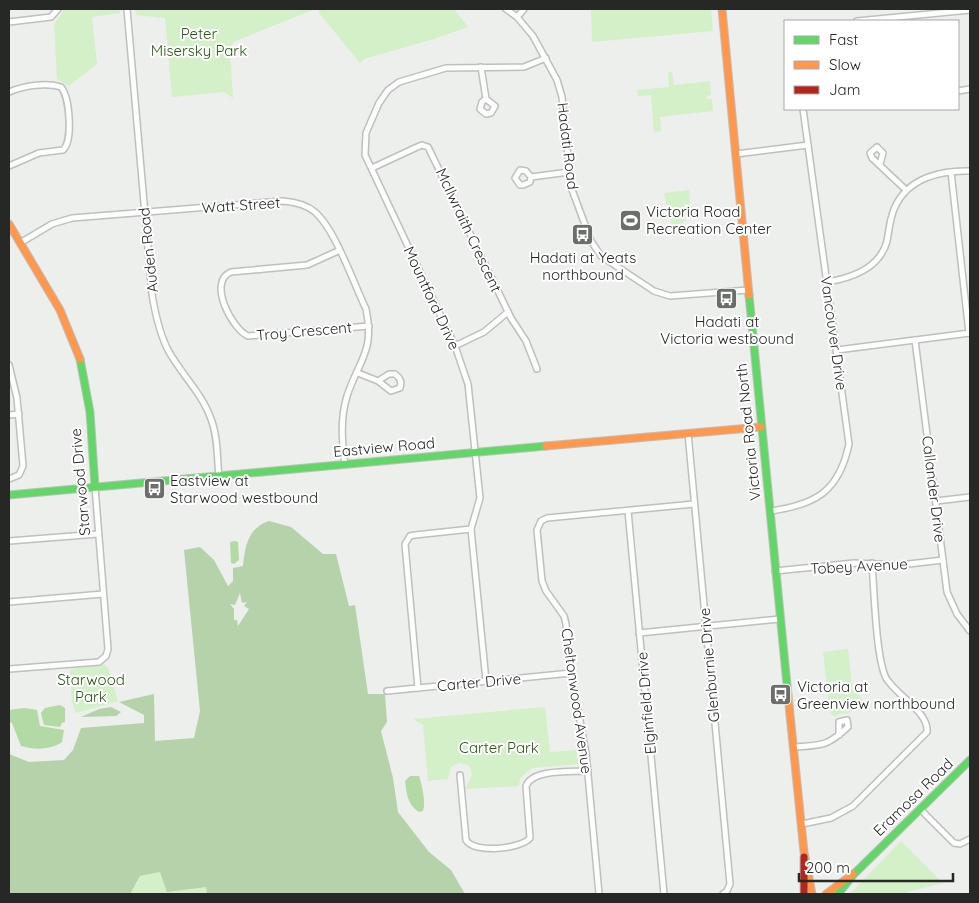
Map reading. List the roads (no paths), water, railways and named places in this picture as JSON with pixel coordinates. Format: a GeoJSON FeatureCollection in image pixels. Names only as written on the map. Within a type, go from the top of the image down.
{"type":"FeatureCollection","features":[{"type":"Feature","properties":{"kind":"main road","name":"Victoria Road North"},"geometry":{"type":"LineString","coordinates":[[722,9],[780,619],[804,852],[812,894]]}},
{"type":"Feature","properties":{"kind":"main road","name":"Starwood Drive"},"geometry":{"type":"LineString","coordinates":[[9,224],[65,320],[80,358],[86,388],[95,487]]}},
{"type":"Feature","properties":{"kind":"main road","name":"Eastview Road"},"geometry":{"type":"LineString","coordinates":[[9,494],[219,477],[761,427]]}},
{"type":"Feature","properties":{"kind":"main road","name":"Eramosa Road"},"geometry":{"type":"LineString","coordinates":[[838,894],[854,874],[970,760]]}},
{"type":"Feature","properties":{"kind":"main road","name":"Victoria Road North"},"geometry":{"type":"LineString","coordinates":[[804,852],[802,870],[804,894]]}},
{"type":"Feature","properties":{"kind":"main road","name":"Eramosa Road"},"geometry":{"type":"LineString","coordinates":[[828,892],[854,874]]}},
{"type":"Feature","properties":{"kind":"main road"},"geometry":{"type":"LineString","coordinates":[[810,883],[818,891],[828,892]]}},
{"type":"Feature","properties":{"kind":"street"},"geometry":{"type":"LineString","coordinates":[[9,22],[51,17],[58,9]]}},
{"type":"Feature","properties":{"kind":"street","name":"Auden Road"},"geometry":{"type":"LineString","coordinates":[[127,9],[144,212],[152,294],[157,323],[168,350],[196,390],[212,419],[216,438],[219,477]]}},
{"type":"Feature","properties":{"kind":"street","name":"Hadati Road"},"geometry":{"type":"LineString","coordinates":[[506,9],[517,17],[533,36],[546,58],[560,89],[571,187],[591,241],[601,256],[654,291],[670,296],[748,290]]}},
{"type":"Feature","properties":{"kind":"street"},"geometry":{"type":"LineString","coordinates":[[517,17],[524,9]]}},
{"type":"Feature","properties":{"kind":"street"},"geometry":{"type":"LineString","coordinates":[[878,20],[970,10]]}},
{"type":"Feature","properties":{"kind":"street","name":"Mountford Drive"},"geometry":{"type":"LineString","coordinates":[[486,681],[471,529],[480,498],[468,384],[455,346],[365,155],[365,139],[379,103],[388,90],[399,82],[446,68],[524,67],[546,58]]}},
{"type":"Feature","properties":{"kind":"street"},"geometry":{"type":"LineString","coordinates":[[481,67],[486,99]]}},
{"type":"Feature","properties":{"kind":"street"},"geometry":{"type":"LineString","coordinates":[[9,92],[22,88],[51,85],[61,87],[66,98],[70,139],[63,150],[39,154],[9,166]]}},
{"type":"Feature","properties":{"kind":"street","name":"Vancouver Drive"},"geometry":{"type":"LineString","coordinates":[[770,511],[792,508],[817,498],[835,482],[842,471],[849,444],[803,110]]}},
{"type":"Feature","properties":{"kind":"street","name":"McIlwraith Crescent"},"geometry":{"type":"LineString","coordinates":[[372,168],[422,145],[428,147],[508,312],[526,341],[537,369]]}},
{"type":"Feature","properties":{"kind":"street"},"geometry":{"type":"LineString","coordinates":[[736,154],[808,145]]}},
{"type":"Feature","properties":{"kind":"street"},"geometry":{"type":"LineString","coordinates":[[880,164],[906,190]]}},
{"type":"Feature","properties":{"kind":"street"},"geometry":{"type":"LineString","coordinates":[[827,282],[858,274],[877,260],[886,243],[895,206],[906,190],[930,176],[970,171]]}},
{"type":"Feature","properties":{"kind":"street"},"geometry":{"type":"LineString","coordinates":[[531,176],[569,172]]}},
{"type":"Feature","properties":{"kind":"street"},"geometry":{"type":"LineString","coordinates":[[837,350],[970,333],[951,172]]}},
{"type":"Feature","properties":{"kind":"street","name":"Watt Street"},"geometry":{"type":"LineString","coordinates":[[20,243],[61,220],[283,201],[295,202],[313,211],[320,217],[338,251],[366,309],[369,326],[367,350],[348,395],[343,414],[344,465]]}},
{"type":"Feature","properties":{"kind":"street","name":"Troy Crescent"},"geometry":{"type":"LineString","coordinates":[[338,251],[307,265],[227,274],[220,283],[223,300],[238,329],[248,336],[369,326]]}},
{"type":"Feature","properties":{"kind":"street"},"geometry":{"type":"LineString","coordinates":[[455,346],[484,332],[508,312]]}},
{"type":"Feature","properties":{"kind":"street","name":"Callander Drive"},"geometry":{"type":"LineString","coordinates":[[915,340],[943,560],[950,600],[957,614],[970,631]]}},
{"type":"Feature","properties":{"kind":"street"},"geometry":{"type":"LineString","coordinates":[[9,365],[16,388],[23,466],[19,475],[9,479]]}},
{"type":"Feature","properties":{"kind":"street"},"geometry":{"type":"LineString","coordinates":[[358,373],[378,381],[391,391],[400,388],[401,385],[400,378],[395,374],[389,374],[378,381]]}},
{"type":"Feature","properties":{"kind":"street"},"geometry":{"type":"LineString","coordinates":[[9,415],[18,414]]}},
{"type":"Feature","properties":{"kind":"street","name":"Glenburnie Drive"},"geometry":{"type":"LineString","coordinates":[[688,434],[730,884],[727,891],[723,894]]}},
{"type":"Feature","properties":{"kind":"street","name":"Starwood Drive"},"geometry":{"type":"LineString","coordinates":[[9,669],[102,661],[108,649],[95,487]]}},
{"type":"Feature","properties":{"kind":"street"},"geometry":{"type":"LineString","coordinates":[[936,501],[970,497]]}},
{"type":"Feature","properties":{"kind":"street","name":"Cheltonwood Avenue"},"geometry":{"type":"LineString","coordinates":[[599,894],[588,771],[571,673],[564,616],[542,581],[538,525],[547,518],[694,504]]}},
{"type":"Feature","properties":{"kind":"street","name":"Elginfield Drive"},"geometry":{"type":"LineString","coordinates":[[628,511],[664,894]]}},
{"type":"Feature","properties":{"kind":"street"},"geometry":{"type":"LineString","coordinates":[[418,688],[405,544],[410,536],[471,529]]}},
{"type":"Feature","properties":{"kind":"street"},"geometry":{"type":"LineString","coordinates":[[9,542],[98,534]]}},
{"type":"Feature","properties":{"kind":"street","name":"Tobey Avenue"},"geometry":{"type":"LineString","coordinates":[[776,571],[872,563],[900,565],[943,560]]}},
{"type":"Feature","properties":{"kind":"street"},"geometry":{"type":"LineString","coordinates":[[802,824],[831,818],[853,806],[927,732],[928,725],[893,687],[883,669],[872,563]]}},
{"type":"Feature","properties":{"kind":"street"},"geometry":{"type":"LineString","coordinates":[[9,602],[104,594]]}},
{"type":"Feature","properties":{"kind":"street"},"geometry":{"type":"LineString","coordinates":[[639,633],[780,619]]}},
{"type":"Feature","properties":{"kind":"street","name":"Carter Drive"},"geometry":{"type":"LineString","coordinates":[[387,690],[571,673]]}},
{"type":"Feature","properties":{"kind":"street"},"geometry":{"type":"LineString","coordinates":[[794,747],[828,744],[839,735]]}},
{"type":"Feature","properties":{"kind":"street"},"geometry":{"type":"LineString","coordinates":[[460,775],[466,840],[469,845],[477,849],[522,845],[530,838],[526,786],[528,781],[536,775],[588,771]]}},
{"type":"Feature","properties":{"kind":"street"},"geometry":{"type":"LineString","coordinates":[[920,809],[954,844],[960,844],[970,839]]}},
{"type":"Feature","properties":{"kind":"place","name":"Victoria Road Recreation Center"},"geometry":{"type":"Point","coordinates":[630,220]}},
{"type":"Feature","properties":{"kind":"place","name":"Hadati at Yeats northbound"},"geometry":{"type":"Point","coordinates":[583,234]}},
{"type":"Feature","properties":{"kind":"place","name":"Hadati at Victoria westbound"},"geometry":{"type":"Point","coordinates":[727,298]}},
{"type":"Feature","properties":{"kind":"place","name":"Eastview at Starwood westbound"},"geometry":{"type":"Point","coordinates":[154,489]}},
{"type":"Feature","properties":{"kind":"place","name":"Victoria at Greenview northbound"},"geometry":{"type":"Point","coordinates":[781,695]}},
{"type":"Feature","properties":{"kind":"park label","name":"Peter Misersky Park"},"geometry":{"type":"Point","coordinates":[199,42]}},
{"type":"Feature","properties":{"kind":"park label","name":"Starwood Park"},"geometry":{"type":"Point","coordinates":[91,688]}},
{"type":"Feature","properties":{"kind":"park label","name":"Carter Park"},"geometry":{"type":"Point","coordinates":[499,747]}}]}
